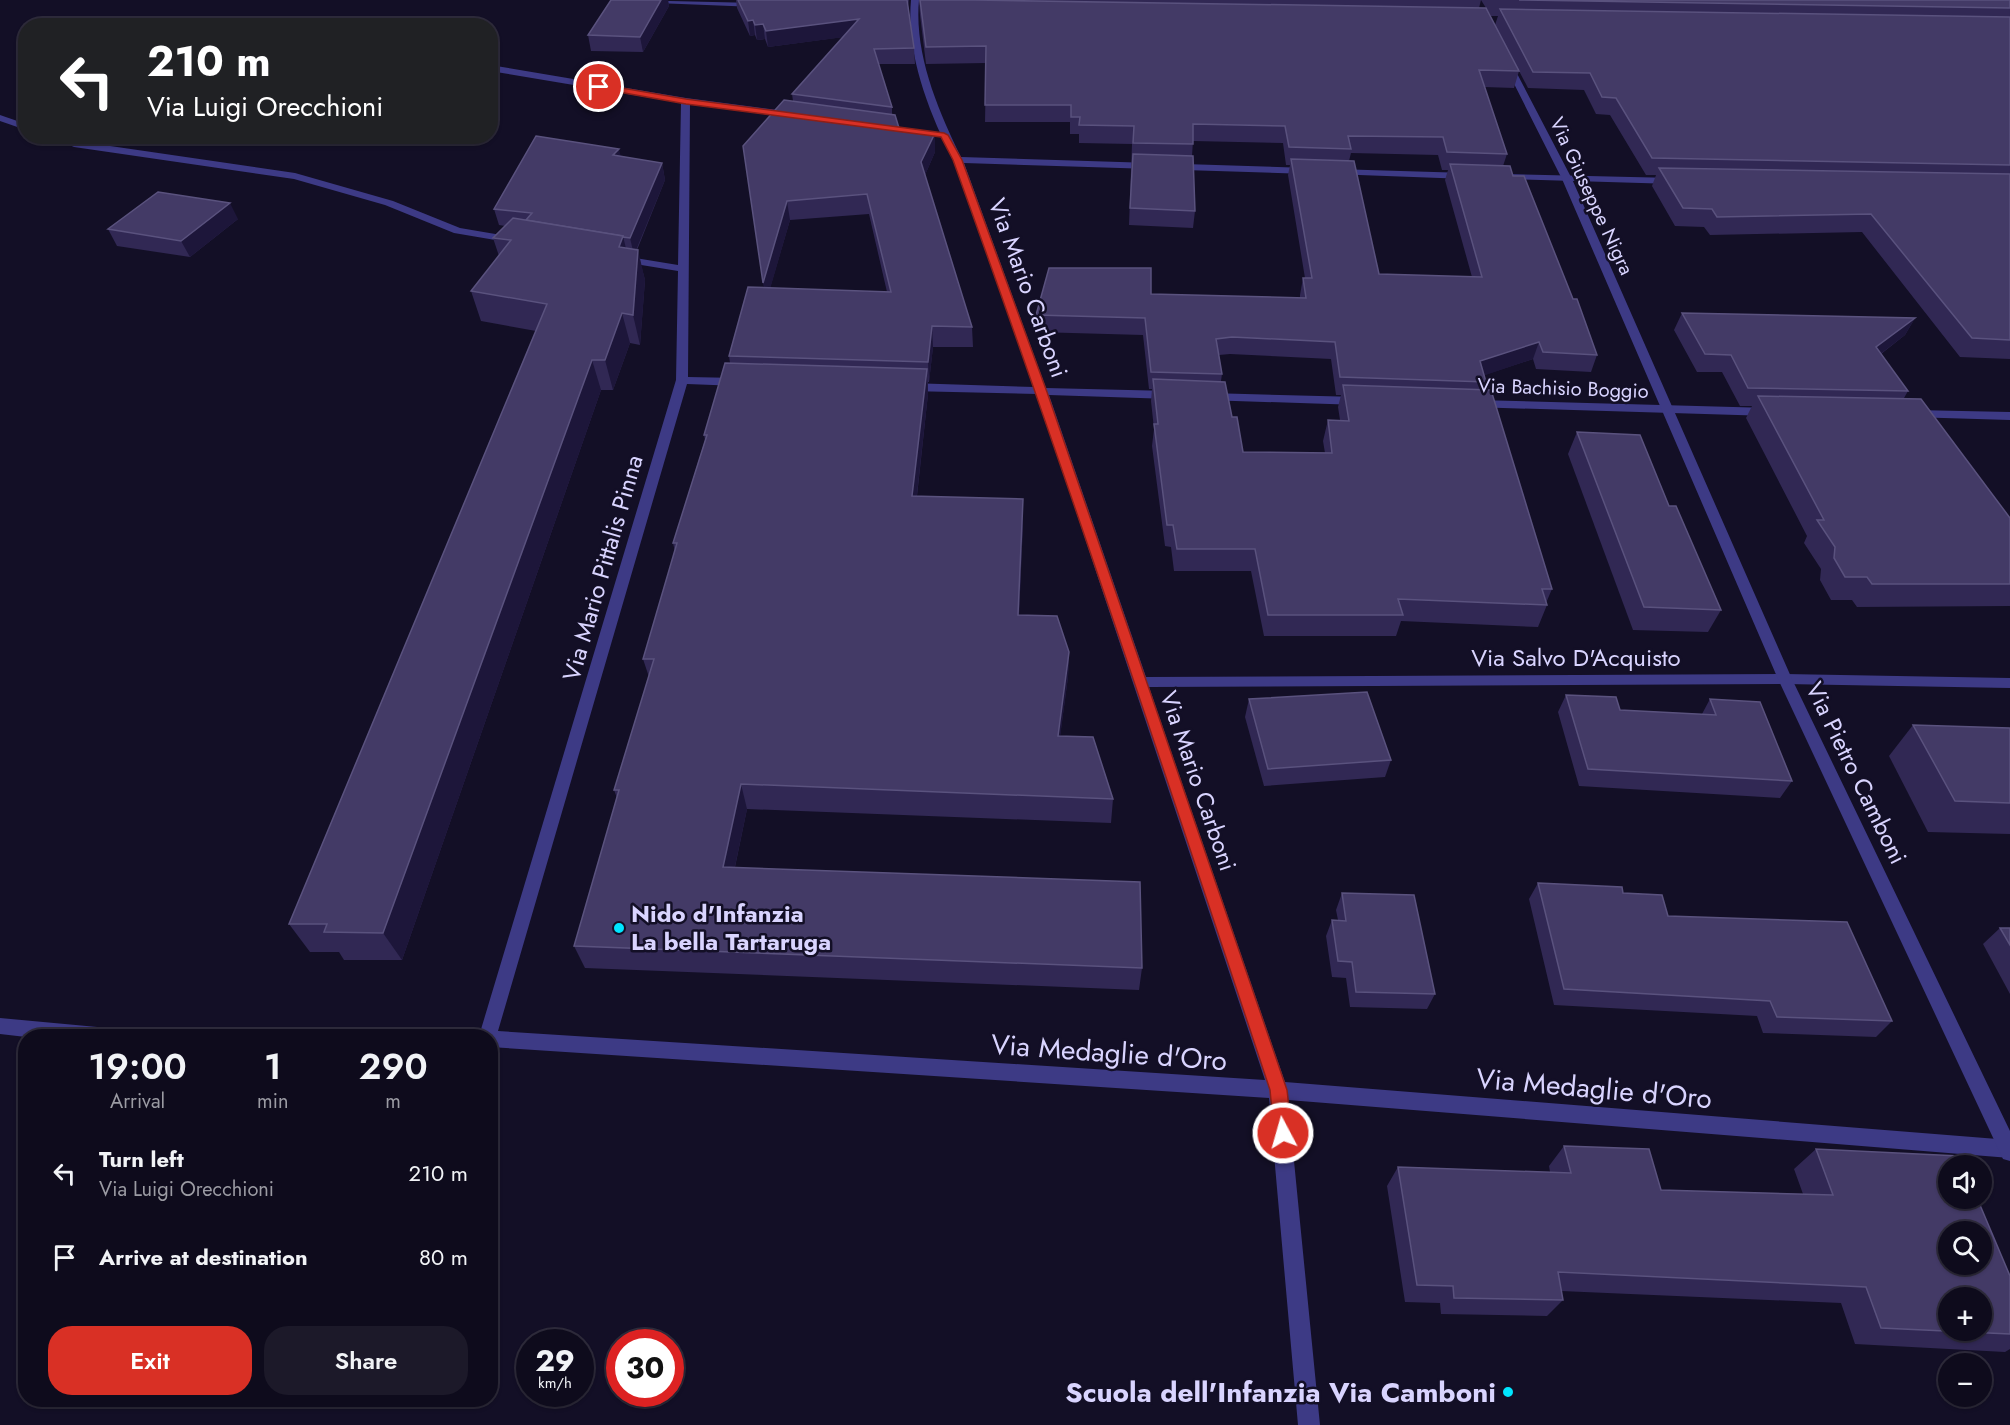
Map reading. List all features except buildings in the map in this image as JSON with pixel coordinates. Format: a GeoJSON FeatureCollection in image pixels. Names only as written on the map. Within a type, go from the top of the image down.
{"type":"FeatureCollection","features":[{"type":"Feature","properties":{"kind":"street"},"geometry":{"type":"LineString","coordinates":[[631,0],[765,5]]}},
{"type":"Feature","properties":{"kind":"street","name":"Via Mario Carboni"},"geometry":{"type":"LineString","coordinates":[[913,8],[913,35],[940,135],[958,160],[1042,392],[1278,1090],[1309,1425]]}},
{"type":"Feature","properties":{"kind":"street","name":"Via Giuseppe Nigra"},"geometry":{"type":"LineString","coordinates":[[1501,50],[1567,179],[1669,411]]}},
{"type":"Feature","properties":{"kind":"street"},"geometry":{"type":"LineString","coordinates":[[498,69],[686,101],[802,117]]}},
{"type":"Feature","properties":{"kind":"street","name":"Via Mario Pittalis Pinna"},"geometry":{"type":"LineString","coordinates":[[492,1029],[682,380],[686,101]]}},
{"type":"Feature","properties":{"kind":"street"},"geometry":{"type":"LineString","coordinates":[[0,118],[18,124]]}},
{"type":"Feature","properties":{"kind":"street"},"geometry":{"type":"LineString","coordinates":[[74,144],[295,176],[389,203],[458,231],[525,242]]}},
{"type":"Feature","properties":{"kind":"street"},"geometry":{"type":"LineString","coordinates":[[958,160],[1313,171]]}},
{"type":"Feature","properties":{"kind":"street"},"geometry":{"type":"LineString","coordinates":[[1325,171],[1481,176]]}},
{"type":"Feature","properties":{"kind":"street"},"geometry":{"type":"LineString","coordinates":[[1492,177],[1689,181]]}},
{"type":"Feature","properties":{"kind":"street"},"geometry":{"type":"LineString","coordinates":[[616,258],[683,269]]}},
{"type":"Feature","properties":{"kind":"street"},"geometry":{"type":"LineString","coordinates":[[682,380],[747,382]]}},
{"type":"Feature","properties":{"kind":"street"},"geometry":{"type":"LineString","coordinates":[[898,387],[1371,401]]}},
{"type":"Feature","properties":{"kind":"street","name":"Via Bachisio Boggio"},"geometry":{"type":"LineString","coordinates":[[1466,404],[1669,411],[1783,412]]}},
{"type":"Feature","properties":{"kind":"street","name":"Via Pietro Camboni"},"geometry":{"type":"LineString","coordinates":[[1669,411],[1785,679],[2010,1150]]}},
{"type":"Feature","properties":{"kind":"street"},"geometry":{"type":"LineString","coordinates":[[1903,414],[2010,416]]}},
{"type":"Feature","properties":{"kind":"street","name":"Via Salvo D'Acquisto"},"geometry":{"type":"LineString","coordinates":[[1141,682],[1785,679],[2010,683]]}},
{"type":"Feature","properties":{"kind":"street"},"geometry":{"type":"LineString","coordinates":[[0,1026],[32,1029]]}},
{"type":"Feature","properties":{"kind":"street","name":"Via Medaglie d'Oro"},"geometry":{"type":"LineString","coordinates":[[498,1039],[1278,1090],[2010,1150]]}},
{"type":"Feature","properties":{"kind":"place","name":"Nido d'Infanzia La bella Tartaruga"},"geometry":{"type":"Point","coordinates":[619,928]}},
{"type":"Feature","properties":{"kind":"place","name":"Scuola dell'Infanzia Via Camboni"},"geometry":{"type":"Point","coordinates":[1508,1392]}},
{"type":"Feature","properties":{"kind":"route"},"geometry":{"type":"LineString","coordinates":[[599,87],[686,101],[944,135],[958,160],[1042,392],[1141,682],[1278,1090],[1283,1133]]}}]}
